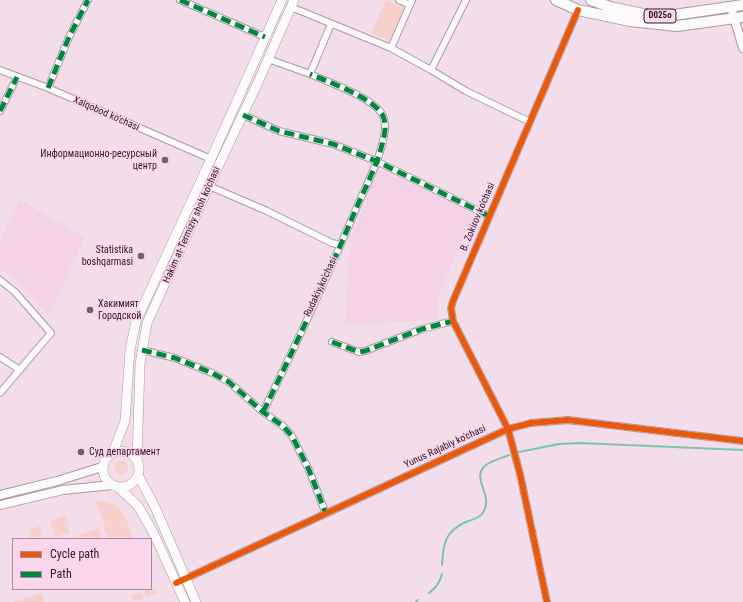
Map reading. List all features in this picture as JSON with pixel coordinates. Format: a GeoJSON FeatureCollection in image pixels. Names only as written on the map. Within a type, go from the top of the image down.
{"type":"FeatureCollection","features":[{"type":"Feature","properties":{"kind":"main road","name":"Hakim at-Termiziy shoh ko'chasi"},"geometry":{"type":"LineString","coordinates":[[113,452],[125,421],[130,350],[136,321],[282,0]]}},
{"type":"Feature","properties":{"kind":"main road"},"geometry":{"type":"LineString","coordinates":[[556,0],[578,10],[630,21],[677,26],[739,18]]}},
{"type":"Feature","properties":{"kind":"main road","name":"D025o"},"geometry":{"type":"LineString","coordinates":[[592,0],[610,7],[653,16],[667,16],[743,5]]}},
{"type":"Feature","properties":{"kind":"main road","name":"Hakim at-Termiziy shoh ko'chasi"},"geometry":{"type":"LineString","coordinates":[[137,461],[142,350],[147,323],[293,4]]}},
{"type":"Feature","properties":{"kind":"main road"},"geometry":{"type":"LineString","coordinates":[[185,602],[154,534],[138,506],[104,477],[102,467],[104,461],[113,452],[118,451],[130,453],[137,461],[138,475],[155,507],[196,602]]}},
{"type":"Feature","properties":{"kind":"main road"},"geometry":{"type":"LineString","coordinates":[[115,486],[124,487],[130,484],[138,475]]}},
{"type":"Feature","properties":{"kind":"street"},"geometry":{"type":"LineString","coordinates":[[48,88],[69,37],[88,0]]}},
{"type":"Feature","properties":{"kind":"street"},"geometry":{"type":"LineString","coordinates":[[180,0],[265,37]]}},
{"type":"Feature","properties":{"kind":"street"},"geometry":{"type":"LineString","coordinates":[[392,48],[411,2],[399,0]]}},
{"type":"Feature","properties":{"kind":"street"},"geometry":{"type":"LineString","coordinates":[[431,70],[466,0]]}},
{"type":"Feature","properties":{"kind":"street"},"geometry":{"type":"LineString","coordinates":[[293,4],[331,24],[392,48],[466,91],[530,122]]}},
{"type":"Feature","properties":{"kind":"street"},"geometry":{"type":"LineString","coordinates":[[731,7],[739,18],[743,48]]}},
{"type":"Feature","properties":{"kind":"street","name":"B. Zokirov ko'chasi"},"geometry":{"type":"LineString","coordinates":[[548,602],[520,474],[508,429],[453,321],[451,308],[578,10]]}},
{"type":"Feature","properties":{"kind":"street"},"geometry":{"type":"LineString","coordinates":[[310,74],[331,24]]}},
{"type":"Feature","properties":{"kind":"street","name":"Rudakiy ko'chasi"},"geometry":{"type":"LineString","coordinates":[[263,412],[340,245],[376,161],[385,130],[385,122],[382,114],[376,107],[359,96],[310,74],[268,59]]}},
{"type":"Feature","properties":{"kind":"street","name":"Xalqobod ko'chasi"},"geometry":{"type":"LineString","coordinates":[[0,70],[48,88],[211,159]]}},
{"type":"Feature","properties":{"kind":"street"},"geometry":{"type":"LineString","coordinates":[[0,111],[16,77]]}},
{"type":"Feature","properties":{"kind":"street"},"geometry":{"type":"LineString","coordinates":[[243,115],[279,131],[333,144],[376,161],[489,216]]}},
{"type":"Feature","properties":{"kind":"street"},"geometry":{"type":"LineString","coordinates":[[209,186],[267,211],[332,243],[340,245]]}},
{"type":"Feature","properties":{"kind":"street"},"geometry":{"type":"LineString","coordinates":[[0,280],[15,292],[51,333],[0,393]]}},
{"type":"Feature","properties":{"kind":"street"},"geometry":{"type":"LineString","coordinates":[[332,342],[359,352],[365,351],[422,329],[453,321]]}},
{"type":"Feature","properties":{"kind":"street"},"geometry":{"type":"LineString","coordinates":[[142,350],[175,358],[212,373],[229,382],[263,412],[283,426],[292,436],[309,470],[326,514]]}},
{"type":"Feature","properties":{"kind":"street"},"geometry":{"type":"LineString","coordinates":[[0,357],[20,370]]}},
{"type":"Feature","properties":{"kind":"street","name":"Yunus Rajabiy ko'chasi"},"geometry":{"type":"LineString","coordinates":[[176,583],[508,429],[531,423],[568,420],[743,442]]}},
{"type":"Feature","properties":{"kind":"street"},"geometry":{"type":"LineString","coordinates":[[0,495],[57,481],[102,467]]}},
{"type":"Feature","properties":{"kind":"street"},"geometry":{"type":"LineString","coordinates":[[0,505],[63,490],[115,486]]}},
{"type":"Feature","properties":{"kind":"shaded area"},"geometry":{"type":"Polygon","coordinates":[[[386,0],[404,8],[389,41],[371,33],[386,0]]]}},
{"type":"Feature","properties":{"kind":"shaded area"},"geometry":{"type":"Polygon","coordinates":[[[379,169],[475,212],[438,295],[438,320],[345,325],[350,239],[379,169]]]}},
{"type":"Feature","properties":{"kind":"shaded area"},"geometry":{"type":"Polygon","coordinates":[[[19,199],[85,238],[49,316],[16,279],[0,269],[0,240],[19,199]]]}},
{"type":"Feature","properties":{"kind":"shaded area"},"geometry":{"type":"Polygon","coordinates":[[[118,461],[124,461],[128,465],[128,471],[124,475],[118,475],[114,471],[114,465],[118,461]]]}},
{"type":"Feature","properties":{"kind":"shaded area"},"geometry":{"type":"Polygon","coordinates":[[[96,501],[105,502],[118,507],[126,518],[134,538],[107,537],[103,526],[105,525],[96,501]]]}},
{"type":"Feature","properties":{"kind":"shaded area"},"geometry":{"type":"Polygon","coordinates":[[[65,516],[70,532],[55,537],[50,521],[65,516]]]}},
{"type":"Feature","properties":{"kind":"shaded area"},"geometry":{"type":"Polygon","coordinates":[[[40,526],[43,537],[30,538],[28,530],[40,526]]]}},
{"type":"Feature","properties":{"kind":"shaded area"},"geometry":{"type":"Polygon","coordinates":[[[99,528],[102,538],[79,538],[78,535],[99,528]]]}},
{"type":"Feature","properties":{"kind":"shaded area"},"geometry":{"type":"Polygon","coordinates":[[[155,588],[157,593],[146,596],[145,591],[155,588]]]}},
{"type":"Feature","properties":{"kind":"shaded area"},"geometry":{"type":"Polygon","coordinates":[[[42,593],[44,602],[13,602],[42,593]]]}},
{"type":"Feature","properties":{"kind":"shaded area"},"geometry":{"type":"Polygon","coordinates":[[[141,593],[143,598],[132,601],[130,596],[141,593]]]}},
{"type":"Feature","properties":{"kind":"waterway"},"geometry":{"type":"LineString","coordinates":[[519,452],[559,444],[580,443],[743,450]]}},
{"type":"Feature","properties":{"kind":"waterway"},"geometry":{"type":"LineString","coordinates":[[442,565],[444,545],[449,534],[459,526],[477,518],[482,514],[485,507],[485,494],[480,476],[482,470],[489,463],[509,455]]}},
{"type":"Feature","properties":{"kind":"waterway"},"geometry":{"type":"LineString","coordinates":[[429,593],[437,585],[442,574]]}},
{"type":"Feature","properties":{"kind":"marked path"},"geometry":{"type":"LineString","coordinates":[[48,88],[69,37],[88,0]]}},
{"type":"Feature","properties":{"kind":"marked path"},"geometry":{"type":"LineString","coordinates":[[180,0],[265,37]]}},
{"type":"Feature","properties":{"kind":"marked path"},"geometry":{"type":"LineString","coordinates":[[263,412],[310,314],[372,174],[380,152],[385,130],[385,121],[383,116],[371,103],[350,91],[310,74]]}},
{"type":"Feature","properties":{"kind":"marked path"},"geometry":{"type":"LineString","coordinates":[[0,111],[17,77]]}},
{"type":"Feature","properties":{"kind":"marked path"},"geometry":{"type":"LineString","coordinates":[[243,115],[279,131],[333,144],[376,161],[489,216]]}},
{"type":"Feature","properties":{"kind":"marked path"},"geometry":{"type":"LineString","coordinates":[[332,342],[359,352],[365,351],[422,329],[453,321]]}},
{"type":"Feature","properties":{"kind":"marked path"},"geometry":{"type":"LineString","coordinates":[[142,350],[175,358],[212,373],[229,382],[263,412],[283,426],[292,436],[309,470],[326,514]]}},
{"type":"Feature","properties":{"kind":"cycle path"},"geometry":{"type":"LineString","coordinates":[[547,602],[520,474],[508,429],[453,321],[451,308],[578,10]]}},
{"type":"Feature","properties":{"kind":"cycle path"},"geometry":{"type":"LineString","coordinates":[[176,583],[508,429],[531,423],[568,420],[743,441]]}},
{"type":"Feature","properties":{"kind":"place","name":"Информационно-ресурсный центр"},"geometry":{"type":"Point","coordinates":[165,160]}},
{"type":"Feature","properties":{"kind":"place","name":"Statistika boshqarmasi"},"geometry":{"type":"Point","coordinates":[141,256]}},
{"type":"Feature","properties":{"kind":"place","name":"Хакимият Городской"},"geometry":{"type":"Point","coordinates":[90,310]}},
{"type":"Feature","properties":{"kind":"place","name":"Суд департамент"},"geometry":{"type":"Point","coordinates":[81,452]}}]}
